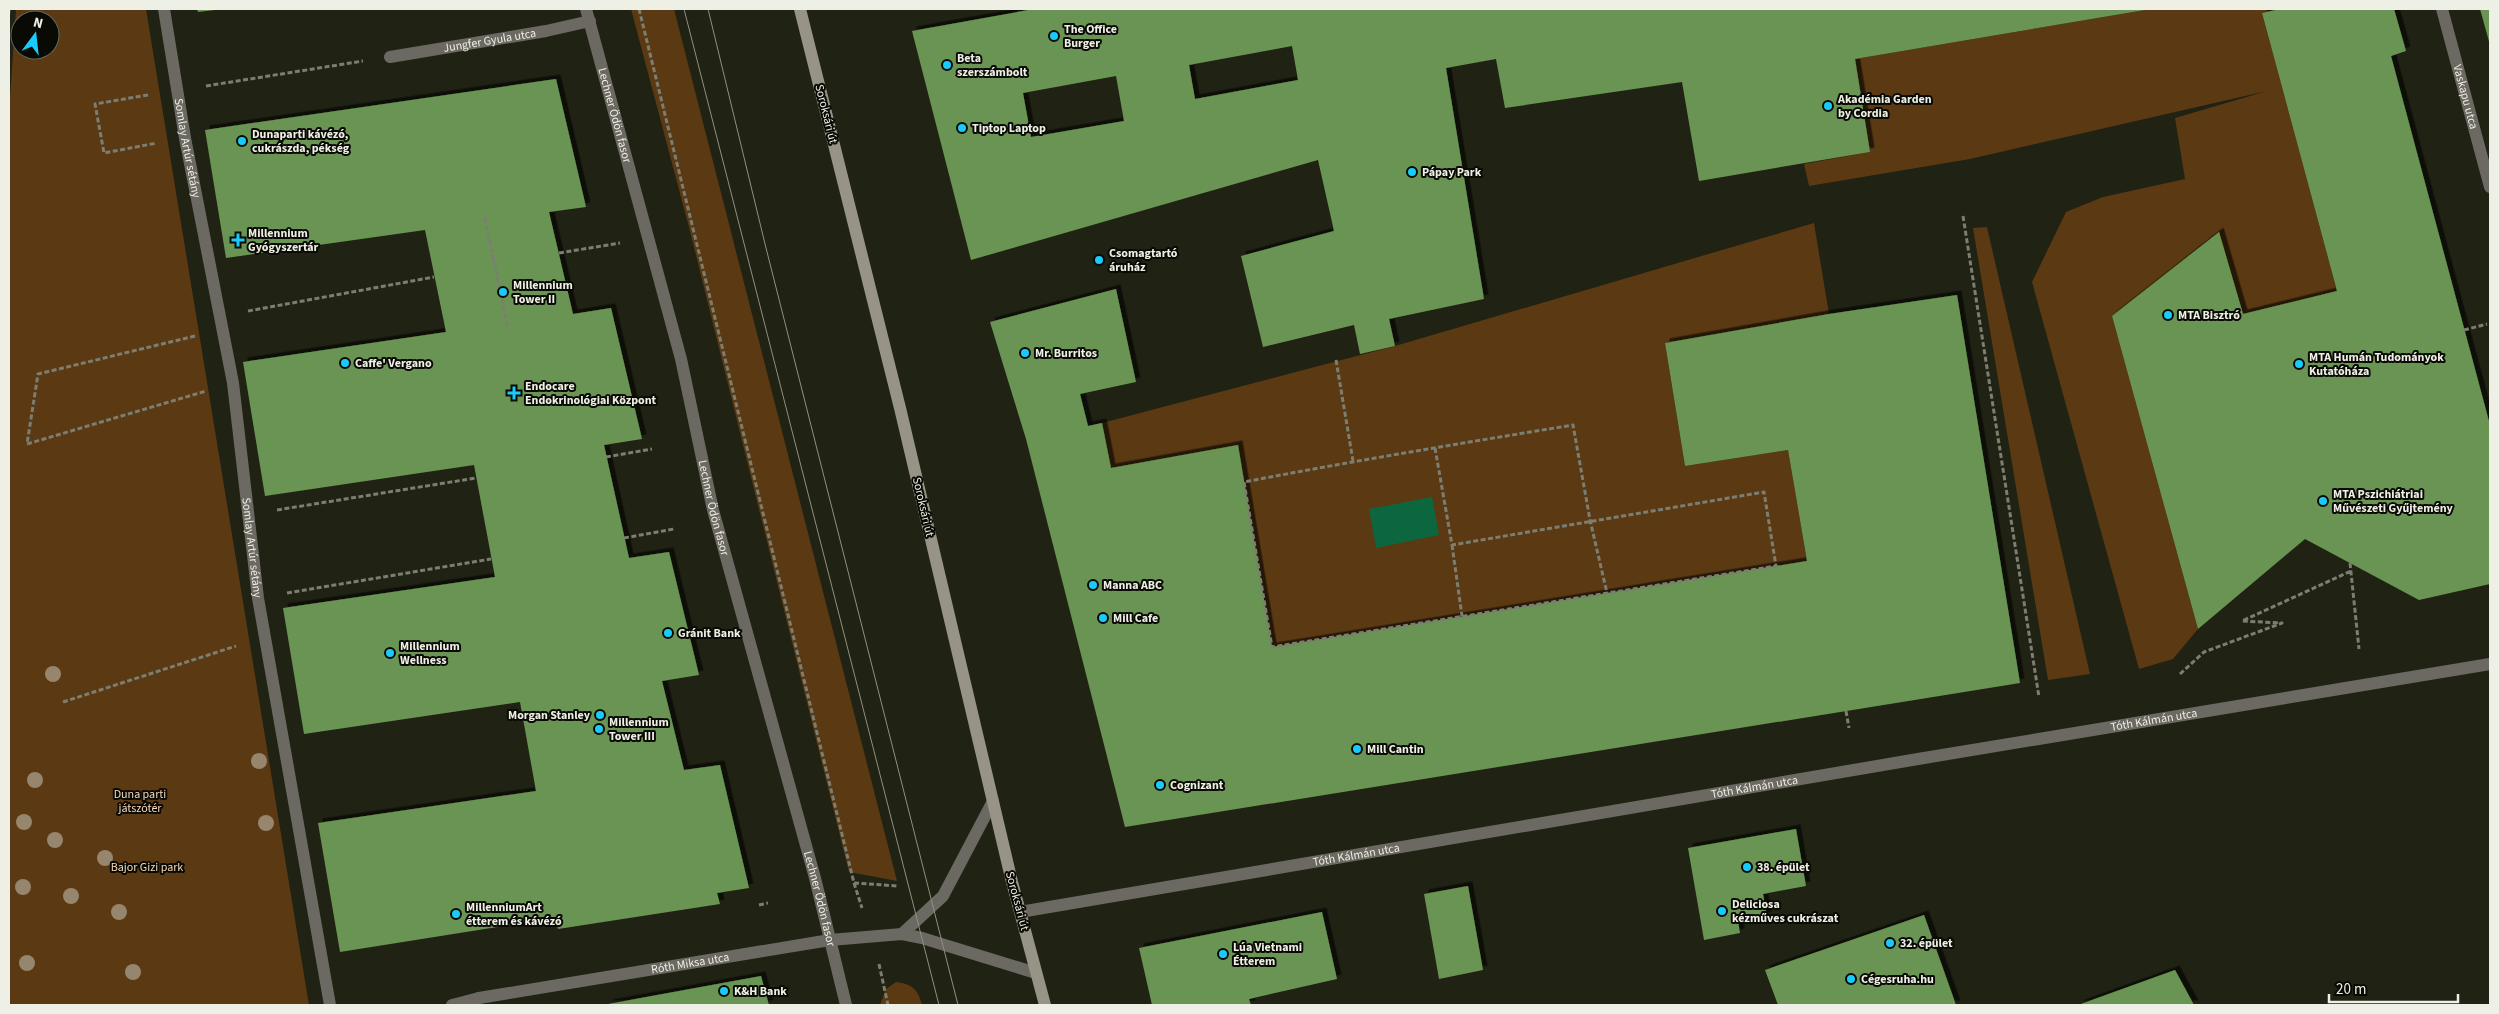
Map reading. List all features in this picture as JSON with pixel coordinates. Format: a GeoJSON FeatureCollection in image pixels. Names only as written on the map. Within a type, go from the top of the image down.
{"type":"FeatureCollection","features":[{"type":"Feature","properties":{"kind":"main road","name":"Soroksári út"},"geometry":{"type":"LineString","coordinates":[[800,9],[902,418],[1020,912],[1045,1005]]}},
{"type":"Feature","properties":{"kind":"street","name":"Somlay Artúr sétány"},"geometry":{"type":"LineString","coordinates":[[164,9],[185,138],[223,323],[233,383],[246,515],[258,598],[330,1005]]}},
{"type":"Feature","properties":{"kind":"street","name":"Vaskapu utca"},"geometry":{"type":"LineString","coordinates":[[2442,9],[2490,186]]}},
{"type":"Feature","properties":{"kind":"street","name":"Jungfer Gyula utca"},"geometry":{"type":"LineString","coordinates":[[390,56],[546,31],[588,15]]}},
{"type":"Feature","properties":{"kind":"street","name":"Lechner Ödön fasor"},"geometry":{"type":"LineString","coordinates":[[588,15],[681,359],[713,510],[846,1005]]}},
{"type":"Feature","properties":{"kind":"street","name":"Tóth Kálmán utca"},"geometry":{"type":"LineString","coordinates":[[1020,912],[1927,757],[2490,664]]}},
{"type":"Feature","properties":{"kind":"street"},"geometry":{"type":"LineString","coordinates":[[902,934],[943,896],[993,802]]}},
{"type":"Feature","properties":{"kind":"street","name":"Róth Miksa utca"},"geometry":{"type":"LineString","coordinates":[[452,1005],[479,998],[830,940],[902,934],[942,943],[1036,973]]}},
{"type":"Feature","properties":{"kind":"path"},"geometry":{"type":"LineString","coordinates":[[639,9],[854,883],[898,886]]}},
{"type":"Feature","properties":{"kind":"path","name":"Somlay Artúr sétány"},"geometry":{"type":"LineString","coordinates":[[178,90],[390,56]]}},
{"type":"Feature","properties":{"kind":"path"},"geometry":{"type":"LineString","coordinates":[[178,90],[95,104],[104,153],[185,138]]}},
{"type":"Feature","properties":{"kind":"path"},"geometry":{"type":"LineString","coordinates":[[1963,216],[2039,697]]}},
{"type":"Feature","properties":{"kind":"path"},"geometry":{"type":"LineString","coordinates":[[485,218],[508,329]]}},
{"type":"Feature","properties":{"kind":"path"},"geometry":{"type":"LineString","coordinates":[[559,253],[647,237]]}},
{"type":"Feature","properties":{"kind":"path"},"geometry":{"type":"LineString","coordinates":[[233,383],[27,444],[38,374],[223,323],[434,276]]}},
{"type":"Feature","properties":{"kind":"path"},"geometry":{"type":"LineString","coordinates":[[2464,330],[2487,324]]}},
{"type":"Feature","properties":{"kind":"path"},"geometry":{"type":"LineString","coordinates":[[1336,360],[1353,462]]}},
{"type":"Feature","properties":{"kind":"path"},"geometry":{"type":"LineString","coordinates":[[1452,545],[1590,520],[1764,492],[1776,566],[1272,647],[1244,482],[1574,425],[1590,520],[1607,593]]}},
{"type":"Feature","properties":{"kind":"path"},"geometry":{"type":"LineString","coordinates":[[1435,448],[1462,616]]}},
{"type":"Feature","properties":{"kind":"path"},"geometry":{"type":"LineString","coordinates":[[606,457],[652,450]]}},
{"type":"Feature","properties":{"kind":"path"},"geometry":{"type":"LineString","coordinates":[[246,515],[476,478]]}},
{"type":"Feature","properties":{"kind":"path"},"geometry":{"type":"LineString","coordinates":[[624,538],[674,529]]}},
{"type":"Feature","properties":{"kind":"path"},"geometry":{"type":"LineString","coordinates":[[258,598],[492,559]]}},
{"type":"Feature","properties":{"kind":"path"},"geometry":{"type":"LineString","coordinates":[[2350,563],[2359,649]]}},
{"type":"Feature","properties":{"kind":"path"},"geometry":{"type":"LineString","coordinates":[[2180,674],[2204,652],[2282,623],[2242,621],[2351,571]]}},
{"type":"Feature","properties":{"kind":"path"},"geometry":{"type":"LineString","coordinates":[[63,702],[265,637]]}},
{"type":"Feature","properties":{"kind":"path"},"geometry":{"type":"LineString","coordinates":[[1846,711],[1849,728]]}},
{"type":"Feature","properties":{"kind":"path"},"geometry":{"type":"LineString","coordinates":[[759,905],[768,903]]}},
{"type":"Feature","properties":{"kind":"green space","name":"Bajor Gizi park"},"geometry":{"type":"Polygon","coordinates":[[[16,9],[146,9],[309,1005],[9,1005],[9,112],[13,60],[60,60],[60,10],[16,9]]]}},
{"type":"Feature","properties":{"kind":"green space"},"geometry":{"type":"Polygon","coordinates":[[[631,9],[674,9],[897,881],[849,872],[690,231],[631,9]]]}},
{"type":"Feature","properties":{"kind":"green space"},"geometry":{"type":"Polygon","coordinates":[[[2151,9],[2280,9],[2262,13],[2337,291],[2243,314],[2218,232],[2112,316],[2198,629],[2173,659],[2139,669],[2032,282],[2066,212],[2103,197],[2185,179],[2175,118],[2267,91],[1970,159],[1809,186],[1804,164],[1870,152],[1855,59],[2151,9]]]}},
{"type":"Feature","properties":{"kind":"green space"},"geometry":{"type":"Polygon","coordinates":[[[1814,223],[1829,314],[1665,343],[1685,466],[1788,450],[1807,561],[1272,647],[1238,445],[1111,468],[1102,423],[1395,346],[1814,223]]]}},
{"type":"Feature","properties":{"kind":"green space"},"geometry":{"type":"Polygon","coordinates":[[[1987,227],[2090,674],[2048,680],[1973,228],[1987,227]]]}},
{"type":"Feature","properties":{"kind":"green space"},"geometry":{"type":"Polygon","coordinates":[[[896,982],[914,988],[922,1005],[880,1005],[886,989],[896,982]]]}},
{"type":"Feature","properties":{"kind":"shaded area"},"geometry":{"type":"Polygon","coordinates":[[[1432,497],[1439,535],[1376,548],[1369,509],[1432,497]]]}},
{"type":"Feature","properties":{"kind":"building"},"geometry":{"type":"Polygon","coordinates":[[[197,9],[215,9],[215,10],[198,12],[197,9]]]}},
{"type":"Feature","properties":{"kind":"building"},"geometry":{"type":"Polygon","coordinates":[[[1034,9],[2145,10],[1855,59],[1870,152],[1699,181],[1682,82],[1505,108],[1496,59],[1446,68],[1484,299],[1389,319],[1395,346],[1360,354],[1354,325],[1263,347],[1241,256],[1334,231],[1318,160],[971,260],[912,31],[1034,9]],[[1292,46],[1189,65],[1195,99],[1298,80],[1292,46]],[[1116,76],[1023,93],[1031,137],[1124,121],[1116,76]]]}},
{"type":"Feature","properties":{"kind":"building","name":"MTA Humán Tudományok Kutatóháza"},"geometry":{"type":"Polygon","coordinates":[[[2280,9],[2394,9],[2406,51],[2391,56],[2490,425],[2490,584],[2419,600],[2305,539],[2198,629],[2112,316],[2219,232],[2243,314],[2337,291],[2262,13],[2280,9]]]}},
{"type":"Feature","properties":{"kind":"building"},"geometry":{"type":"Polygon","coordinates":[[[2480,9],[2490,9],[2490,45],[2480,9]]]}},
{"type":"Feature","properties":{"kind":"building"},"geometry":{"type":"Polygon","coordinates":[[[556,79],[586,207],[549,212],[573,314],[611,308],[642,439],[604,445],[629,558],[669,552],[699,675],[662,681],[684,770],[720,765],[749,888],[717,893],[720,904],[558,929],[555,918],[340,952],[318,823],[536,791],[520,702],[304,734],[283,608],[495,577],[474,465],[265,496],[243,362],[446,332],[425,230],[226,258],[205,130],[556,79]]]}},
{"type":"Feature","properties":{"kind":"building"},"geometry":{"type":"Polygon","coordinates":[[[1116,289],[1136,382],[1080,394],[1088,426],[1102,423],[1111,468],[1238,445],[1272,647],[1807,561],[1788,450],[1685,466],[1665,343],[1829,314],[1957,295],[2020,683],[1125,827],[1026,439],[990,322],[1116,289]]]}},
{"type":"Feature","properties":{"kind":"building","name":"38. épület"},"geometry":{"type":"Polygon","coordinates":[[[1796,829],[1806,886],[1763,894],[1767,916],[1738,921],[1740,933],[1704,940],[1688,848],[1796,829]]]}},
{"type":"Feature","properties":{"kind":"building"},"geometry":{"type":"Polygon","coordinates":[[[1468,886],[1483,970],[1439,979],[1424,894],[1468,886]]]}},
{"type":"Feature","properties":{"kind":"building"},"geometry":{"type":"Polygon","coordinates":[[[1322,912],[1337,979],[1249,999],[1251,1005],[1152,1005],[1139,948],[1322,912]]]}},
{"type":"Feature","properties":{"kind":"building","name":"32. épület"},"geometry":{"type":"Polygon","coordinates":[[[1924,915],[1956,1005],[1778,1005],[1765,970],[1924,915]]]}},
{"type":"Feature","properties":{"kind":"building"},"geometry":{"type":"Polygon","coordinates":[[[2175,970],[2194,1005],[2078,1005],[2175,970]]]}},
{"type":"Feature","properties":{"kind":"building","name":"K&H Bank"},"geometry":{"type":"Polygon","coordinates":[[[761,976],[769,1005],[608,1005],[608,1004],[761,976]]]}},
{"type":"Feature","properties":{"kind":"tram line"},"geometry":{"type":"LineString","coordinates":[[9,23],[10,9]]}},
{"type":"Feature","properties":{"kind":"tram line"},"geometry":{"type":"LineString","coordinates":[[684,9],[939,1005]]}},
{"type":"Feature","properties":{"kind":"tram line"},"geometry":{"type":"LineString","coordinates":[[708,9],[766,248],[958,1005]]}},
{"type":"Feature","properties":{"kind":"place","name":"The Office Burger"},"geometry":{"type":"Point","coordinates":[1054,36]}},
{"type":"Feature","properties":{"kind":"place","name":"Beta szerszámbolt"},"geometry":{"type":"Point","coordinates":[947,65]}},
{"type":"Feature","properties":{"kind":"place","name":"Akadémia Garden by Cordia"},"geometry":{"type":"Point","coordinates":[1828,106]}},
{"type":"Feature","properties":{"kind":"place","name":"Tiptop Laptop"},"geometry":{"type":"Point","coordinates":[962,128]}},
{"type":"Feature","properties":{"kind":"place","name":"Dunaparti kávézó, cukrászda, pékség"},"geometry":{"type":"Point","coordinates":[242,141]}},
{"type":"Feature","properties":{"kind":"place","name":"Pápay Park"},"geometry":{"type":"Point","coordinates":[1412,172]}},
{"type":"Feature","properties":{"kind":"place","name":"Millennium Gyógyszertár"},"geometry":{"type":"Point","coordinates":[238,240]}},
{"type":"Feature","properties":{"kind":"place","name":"Csomagtartó áruház"},"geometry":{"type":"Point","coordinates":[1099,260]}},
{"type":"Feature","properties":{"kind":"place","name":"Millennium Tower II"},"geometry":{"type":"Point","coordinates":[503,292]}},
{"type":"Feature","properties":{"kind":"place","name":"MTA Bisztró"},"geometry":{"type":"Point","coordinates":[2168,315]}},
{"type":"Feature","properties":{"kind":"place","name":"Mr. Burritos"},"geometry":{"type":"Point","coordinates":[1025,353]}},
{"type":"Feature","properties":{"kind":"place","name":"Caffe' Vergano"},"geometry":{"type":"Point","coordinates":[345,363]}},
{"type":"Feature","properties":{"kind":"place","name":"MTA Humán Tudományok Kutatóháza"},"geometry":{"type":"Point","coordinates":[2299,364]}},
{"type":"Feature","properties":{"kind":"place","name":"Endocare Endokrinológiai Központ"},"geometry":{"type":"Point","coordinates":[514,393]}},
{"type":"Feature","properties":{"kind":"place","name":"MTA Pszichiátriai Művészeti Gyűjtemény"},"geometry":{"type":"Point","coordinates":[2323,501]}},
{"type":"Feature","properties":{"kind":"place","name":"Manna ABC"},"geometry":{"type":"Point","coordinates":[1093,585]}},
{"type":"Feature","properties":{"kind":"place","name":"Mill Cafe"},"geometry":{"type":"Point","coordinates":[1103,618]}},
{"type":"Feature","properties":{"kind":"place","name":"Gránit Bank"},"geometry":{"type":"Point","coordinates":[668,633]}},
{"type":"Feature","properties":{"kind":"place","name":"Millennium Wellness"},"geometry":{"type":"Point","coordinates":[390,653]}},
{"type":"Feature","properties":{"kind":"place","name":"Morgan Stanley"},"geometry":{"type":"Point","coordinates":[600,715]}},
{"type":"Feature","properties":{"kind":"place","name":"Millennium Tower III"},"geometry":{"type":"Point","coordinates":[599,729]}},
{"type":"Feature","properties":{"kind":"place","name":"Mill Cantin"},"geometry":{"type":"Point","coordinates":[1357,749]}},
{"type":"Feature","properties":{"kind":"place","name":"Cognizant"},"geometry":{"type":"Point","coordinates":[1160,785]}},
{"type":"Feature","properties":{"kind":"place","name":"38. épület"},"geometry":{"type":"Point","coordinates":[1747,867]}},
{"type":"Feature","properties":{"kind":"place","name":"Deliciosa kézműves cukrászat"},"geometry":{"type":"Point","coordinates":[1722,911]}},
{"type":"Feature","properties":{"kind":"place","name":"MillenniumArt étterem és kávézó"},"geometry":{"type":"Point","coordinates":[456,914]}},
{"type":"Feature","properties":{"kind":"place","name":"32. épület"},"geometry":{"type":"Point","coordinates":[1890,943]}},
{"type":"Feature","properties":{"kind":"place","name":"Lúa Vietnami Étterem"},"geometry":{"type":"Point","coordinates":[1223,954]}},
{"type":"Feature","properties":{"kind":"place","name":"Cégesruha.hu"},"geometry":{"type":"Point","coordinates":[1851,979]}},
{"type":"Feature","properties":{"kind":"place","name":"K&H Bank"},"geometry":{"type":"Point","coordinates":[724,991]}},
{"type":"Feature","properties":{"kind":"park label","name":"Duna parti játszótér"},"geometry":{"type":"Point","coordinates":[140,801]}}]}
